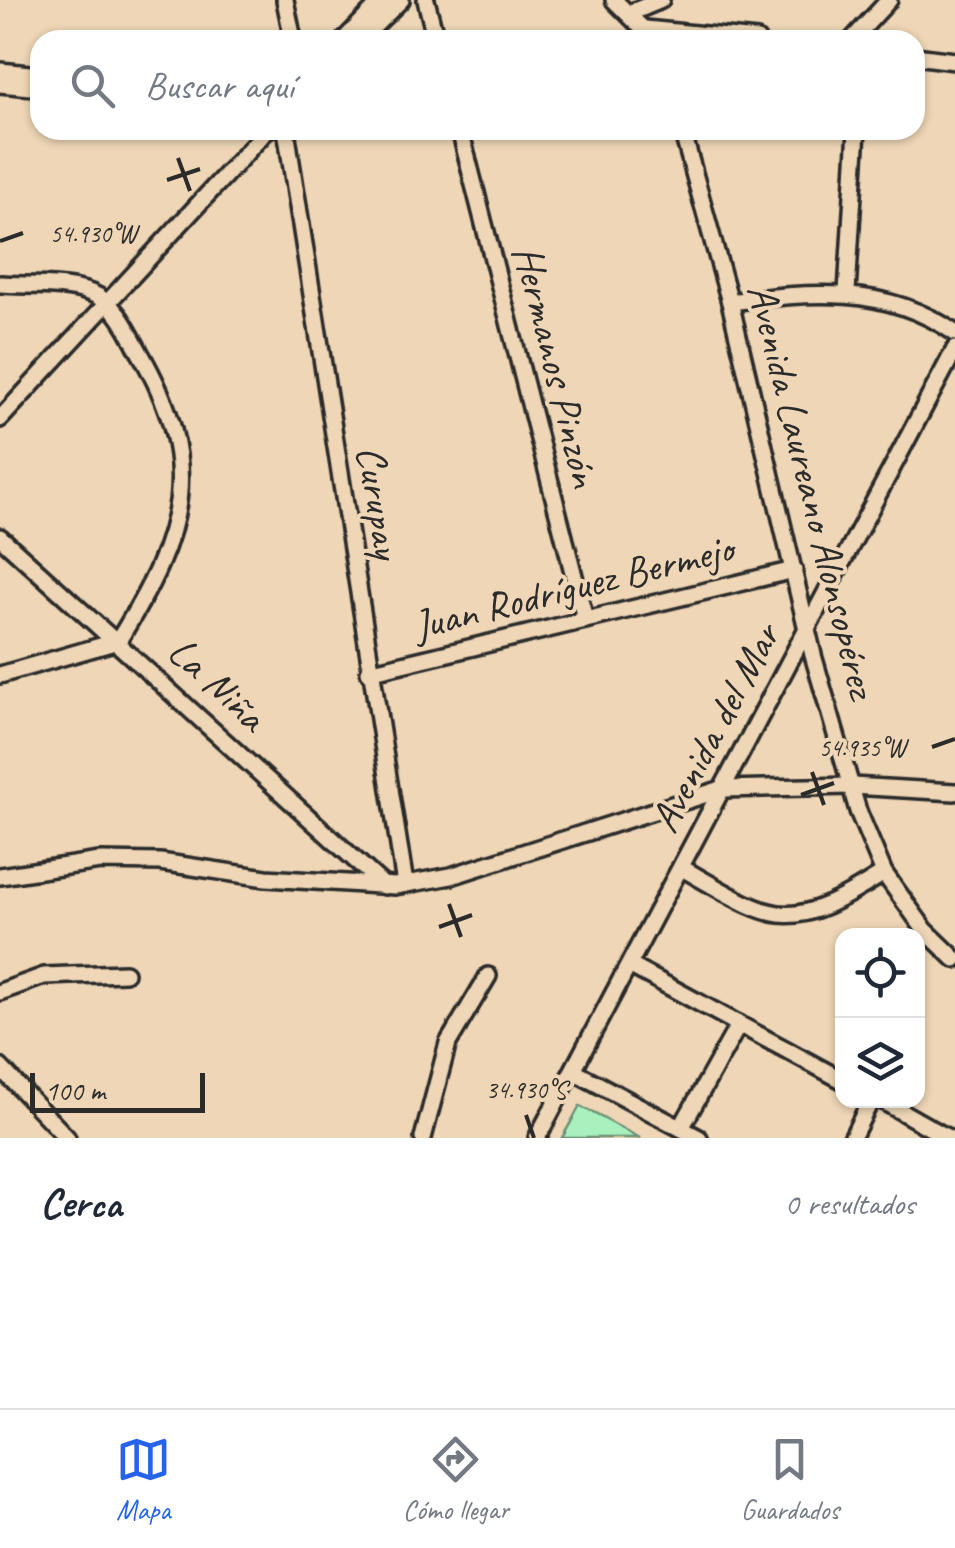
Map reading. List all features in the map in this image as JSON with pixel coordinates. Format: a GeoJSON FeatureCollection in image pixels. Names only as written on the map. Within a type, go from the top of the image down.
{"type":"FeatureCollection","features":[{"type":"Feature","properties":{"kind":"street"},"geometry":{"type":"LineString","coordinates":[[286,0],[291,30]]}},
{"type":"Feature","properties":{"kind":"street"},"geometry":{"type":"LineString","coordinates":[[354,30],[383,0]]}},
{"type":"Feature","properties":{"kind":"street"},"geometry":{"type":"LineString","coordinates":[[370,30],[400,0]]}},
{"type":"Feature","properties":{"kind":"street"},"geometry":{"type":"LineString","coordinates":[[426,0],[434,30]]}},
{"type":"Feature","properties":{"kind":"street"},"geometry":{"type":"LineString","coordinates":[[614,0],[645,30]]}},
{"type":"Feature","properties":{"kind":"street"},"geometry":{"type":"LineString","coordinates":[[630,13],[661,0]]}},
{"type":"Feature","properties":{"kind":"street"},"geometry":{"type":"LineString","coordinates":[[861,30],[889,0]]}},
{"type":"Feature","properties":{"kind":"street"},"geometry":{"type":"LineString","coordinates":[[925,57],[955,61]]}},
{"type":"Feature","properties":{"kind":"street"},"geometry":{"type":"LineString","coordinates":[[0,71],[30,74]]}},
{"type":"Feature","properties":{"kind":"street"},"geometry":{"type":"LineString","coordinates":[[0,84],[30,87]]}},
{"type":"Feature","properties":{"kind":"street"},"geometry":{"type":"LineString","coordinates":[[0,419],[110,305],[258,140]]}},
{"type":"Feature","properties":{"kind":"street","name":"Curupay"},"geometry":{"type":"LineString","coordinates":[[288,140],[405,884]]}},
{"type":"Feature","properties":{"kind":"street","name":"Hermanos Pinzón"},"geometry":{"type":"LineString","coordinates":[[463,140],[586,619]]}},
{"type":"Feature","properties":{"kind":"street","name":"Avenida Laureano Alonsopérez"},"geometry":{"type":"LineString","coordinates":[[685,140],[730,302],[806,628],[852,786],[884,873],[925,930],[955,959]]}},
{"type":"Feature","properties":{"kind":"street"},"geometry":{"type":"LineString","coordinates":[[846,292],[856,140]]}},
{"type":"Feature","properties":{"kind":"street"},"geometry":{"type":"LineString","coordinates":[[0,284],[90,292],[110,305],[165,396],[183,472],[175,528],[151,589],[118,641],[0,675]]}},
{"type":"Feature","properties":{"kind":"street"},"geometry":{"type":"LineString","coordinates":[[730,302],[846,292],[916,313],[955,333]]}},
{"type":"Feature","properties":{"kind":"street","name":"Avenida del Mar"},"geometry":{"type":"LineString","coordinates":[[537,1138],[955,349]]}},
{"type":"Feature","properties":{"kind":"street","name":"La Niña"},"geometry":{"type":"LineString","coordinates":[[0,537],[384,886]]}},
{"type":"Feature","properties":{"kind":"street","name":"Juan Rodríguez Bermejo"},"geometry":{"type":"LineString","coordinates":[[370,672],[794,570]]}},
{"type":"Feature","properties":{"kind":"street"},"geometry":{"type":"LineString","coordinates":[[0,876],[100,861],[160,862],[266,878],[384,886],[451,876],[722,789],[852,786],[955,792]]}},
{"type":"Feature","properties":{"kind":"street"},"geometry":{"type":"LineString","coordinates":[[682,868],[744,903],[787,915],[821,911],[884,873]]}},
{"type":"Feature","properties":{"kind":"street"},"geometry":{"type":"LineString","coordinates":[[631,966],[835,1076]]}},
{"type":"Feature","properties":{"kind":"street"},"geometry":{"type":"LineString","coordinates":[[0,992],[44,976],[125,972]]}},
{"type":"Feature","properties":{"kind":"street"},"geometry":{"type":"LineString","coordinates":[[423,1138],[448,1043],[488,976]]}},
{"type":"Feature","properties":{"kind":"street"},"geometry":{"type":"LineString","coordinates":[[681,1128],[739,1024]]}},
{"type":"Feature","properties":{"kind":"street"},"geometry":{"type":"LineString","coordinates":[[0,1067],[68,1138]]}},
{"type":"Feature","properties":{"kind":"street"},"geometry":{"type":"LineString","coordinates":[[574,1071],[698,1138]]}},
{"type":"Feature","properties":{"kind":"street"},"geometry":{"type":"LineString","coordinates":[[852,1138],[867,1108]]}},
{"type":"Feature","properties":{"kind":"street"},"geometry":{"type":"LineString","coordinates":[[894,1108],[948,1138]]}},
{"type":"Feature","properties":{"kind":"green space"},"geometry":{"type":"Polygon","coordinates":[[[580,1106],[640,1138],[562,1138],[580,1106]]]}}]}
